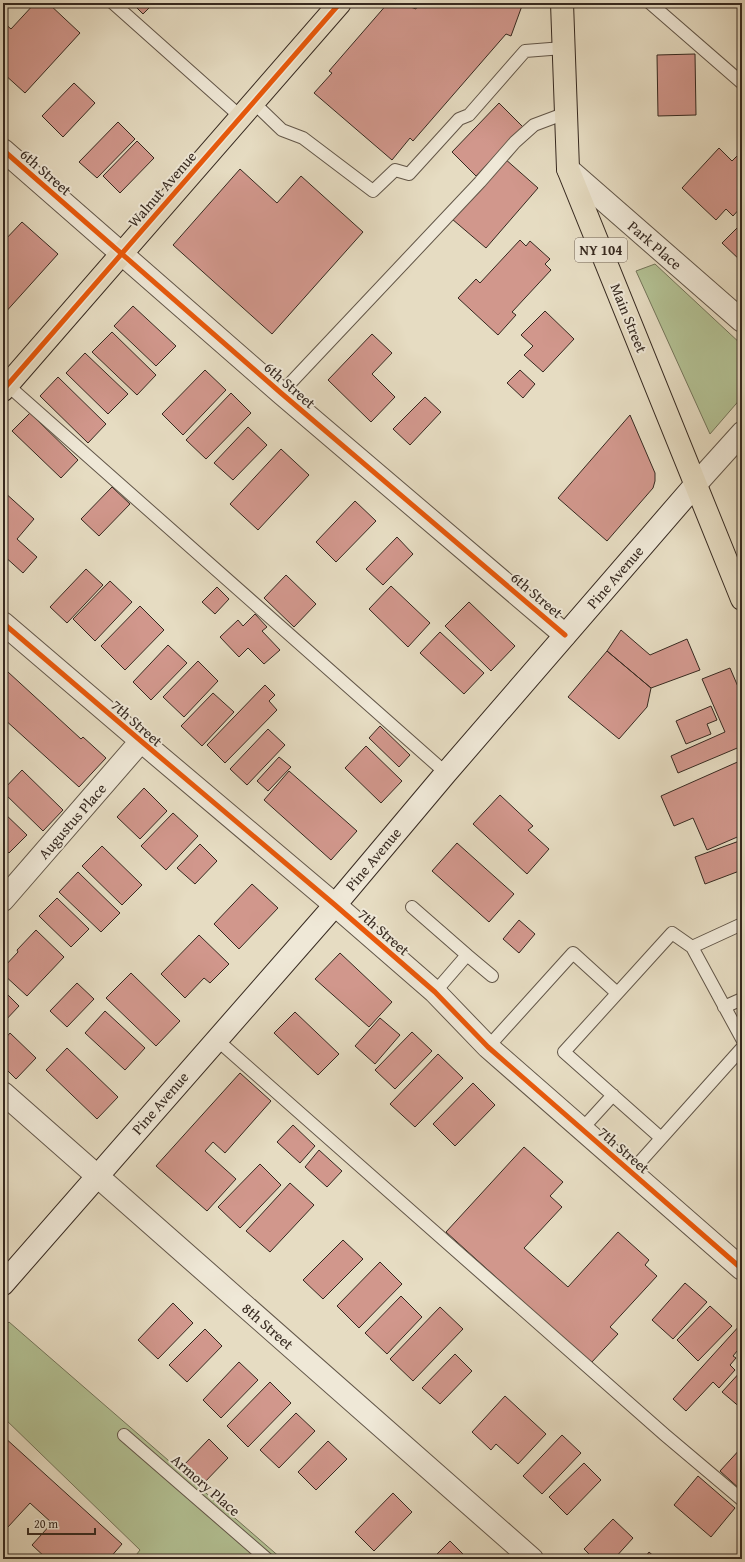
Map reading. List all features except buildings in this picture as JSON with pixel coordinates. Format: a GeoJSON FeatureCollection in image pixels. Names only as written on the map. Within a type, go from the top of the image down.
{"type":"FeatureCollection","features":[{"type":"Feature","properties":{"kind":"main road","name":"Walnut Avenue"},"geometry":{"type":"LineString","coordinates":[[4,385],[121,254],[340,3]]}},
{"type":"Feature","properties":{"kind":"main road","name":"Main Street"},"geometry":{"type":"LineString","coordinates":[[562,3],[568,169],[742,599]]}},
{"type":"Feature","properties":{"kind":"street","name":"6th Street"},"geometry":{"type":"LineString","coordinates":[[3,150],[281,393],[565,635]]}},
{"type":"Feature","properties":{"kind":"street","name":"Park Place"},"geometry":{"type":"LineString","coordinates":[[568,169],[742,321]]}},
{"type":"Feature","properties":{"kind":"street","name":"Pine Avenue"},"geometry":{"type":"LineString","coordinates":[[3,1284],[216,1039],[335,905],[446,773],[696,484],[742,433]]}},
{"type":"Feature","properties":{"kind":"street","name":"7th Street"},"geometry":{"type":"LineString","coordinates":[[3,623],[335,905],[435,992],[488,1047],[742,1269]]}},
{"type":"Feature","properties":{"kind":"street","name":"Augustus Place"},"geometry":{"type":"LineString","coordinates":[[3,900],[141,741]]}},
{"type":"Feature","properties":{"kind":"street","name":"8th Street"},"geometry":{"type":"LineString","coordinates":[[3,1093],[532,1559]]}},
{"type":"Feature","properties":{"kind":"lane"},"geometry":{"type":"LineString","coordinates":[[113,3],[247,110],[282,130],[303,138],[373,191],[395,170],[409,174],[459,119],[469,115],[525,51],[563,48]]}},
{"type":"Feature","properties":{"kind":"lane"},"geometry":{"type":"LineString","coordinates":[[650,3],[742,83]]}},
{"type":"Feature","properties":{"kind":"lane"},"geometry":{"type":"LineString","coordinates":[[281,393],[480,182],[515,142],[534,125],[566,113]]}},
{"type":"Feature","properties":{"kind":"lane"},"geometry":{"type":"LineString","coordinates":[[4,385],[446,773]]}},
{"type":"Feature","properties":{"kind":"lane"},"geometry":{"type":"LineString","coordinates":[[412,907],[492,976]]}},
{"type":"Feature","properties":{"kind":"lane"},"geometry":{"type":"LineString","coordinates":[[692,947],[742,924]]}},
{"type":"Feature","properties":{"kind":"lane"},"geometry":{"type":"LineString","coordinates":[[661,1138],[564,1052],[672,933],[692,947],[742,1039]]}},
{"type":"Feature","properties":{"kind":"lane"},"geometry":{"type":"LineString","coordinates":[[488,1047],[573,953],[617,993]]}},
{"type":"Feature","properties":{"kind":"lane"},"geometry":{"type":"LineString","coordinates":[[435,992],[467,955]]}},
{"type":"Feature","properties":{"kind":"lane"},"geometry":{"type":"LineString","coordinates":[[724,1007],[742,999]]}},
{"type":"Feature","properties":{"kind":"lane"},"geometry":{"type":"LineString","coordinates":[[216,1039],[641,1414],[742,1500]]}},
{"type":"Feature","properties":{"kind":"lane"},"geometry":{"type":"LineString","coordinates":[[631,1172],[742,1048]]}},
{"type":"Feature","properties":{"kind":"lane"},"geometry":{"type":"LineString","coordinates":[[582,1129],[613,1095]]}},
{"type":"Feature","properties":{"kind":"lane","name":"Armory Place"},"geometry":{"type":"LineString","coordinates":[[124,1436],[267,1559]]}},
{"type":"Feature","properties":{"kind":"green space"},"geometry":{"type":"Polygon","coordinates":[[[655,264],[742,345],[742,397],[710,434],[636,271],[655,264]]]}},
{"type":"Feature","properties":{"kind":"green space"},"geometry":{"type":"Polygon","coordinates":[[[9,1322],[282,1559],[133,1559],[140,1550],[3,1417],[3,1328],[9,1322]]]}},
{"type":"Feature","properties":{"kind":"cycle path"},"geometry":{"type":"LineString","coordinates":[[3,390],[340,3]]}},
{"type":"Feature","properties":{"kind":"cycle path"},"geometry":{"type":"LineString","coordinates":[[3,150],[281,393],[565,635]]}},
{"type":"Feature","properties":{"kind":"cycle path"},"geometry":{"type":"LineString","coordinates":[[3,623],[335,905],[435,992],[488,1047],[742,1269]]}}]}
